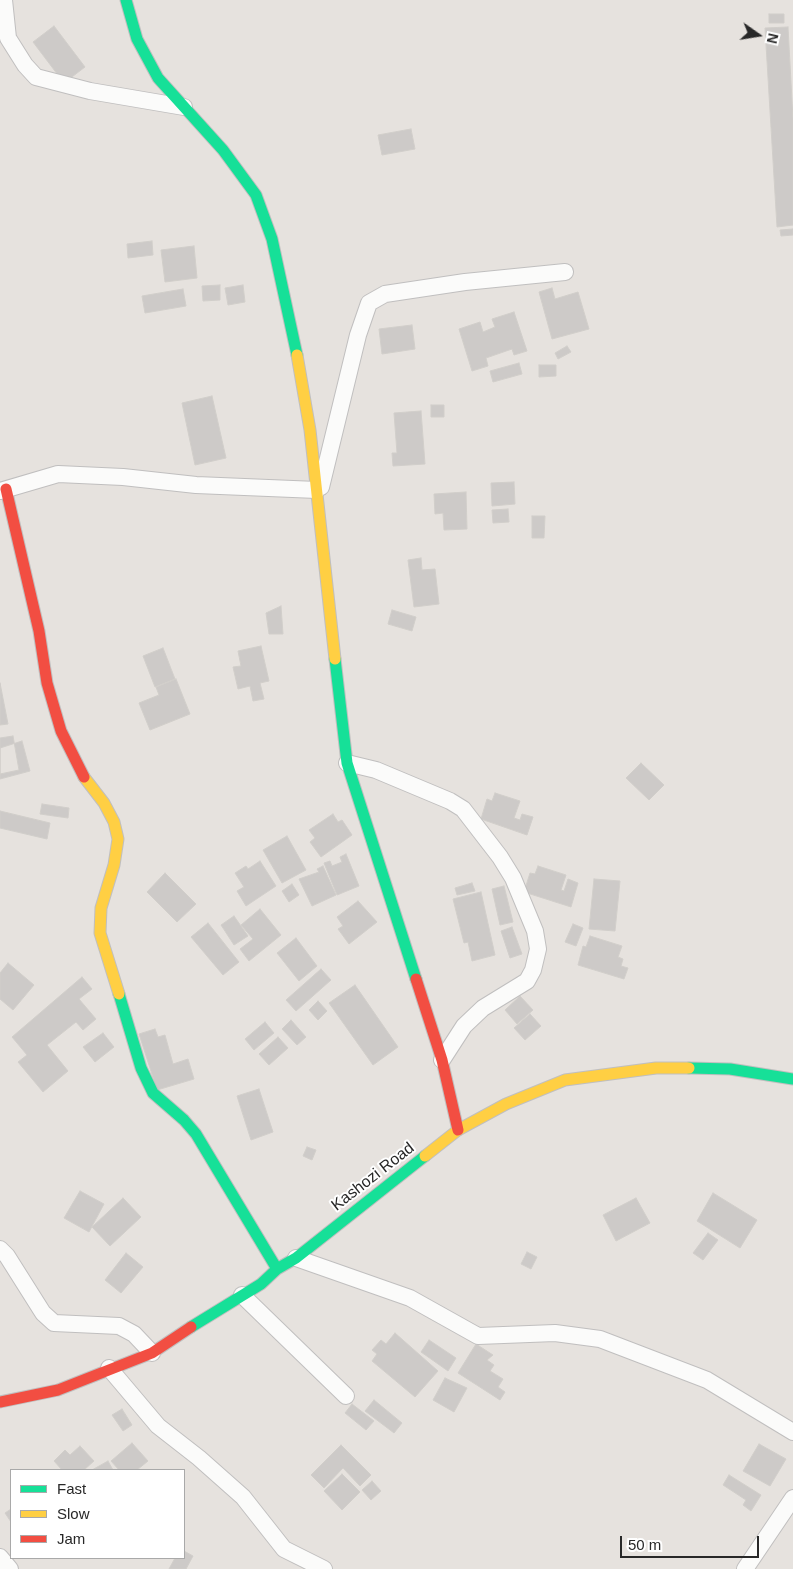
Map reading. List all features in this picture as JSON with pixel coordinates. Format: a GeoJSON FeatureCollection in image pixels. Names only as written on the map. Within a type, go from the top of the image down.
{"type":"FeatureCollection","features":[{"type":"Feature","properties":{"kind":"street"},"geometry":{"type":"LineString","coordinates":[[4,0],[8,38],[25,65],[36,76],[90,91],[184,107]]}},
{"type":"Feature","properties":{"kind":"street"},"geometry":{"type":"LineString","coordinates":[[126,0],[137,39],[158,78],[223,150],[256,194],[272,239],[310,430],[347,762],[442,1060],[458,1130]]}},
{"type":"Feature","properties":{"kind":"street"},"geometry":{"type":"LineString","coordinates":[[318,494],[358,335],[369,303],[386,294],[465,282],[565,272]]}},
{"type":"Feature","properties":{"kind":"street"},"geometry":{"type":"LineString","coordinates":[[277,1270],[196,1134],[184,1120],[153,1094],[141,1068],[100,933],[101,908],[114,865],[118,839],[114,822],[104,803],[82,775],[61,731],[47,683],[39,631],[3,490],[58,474],[318,494]]}},
{"type":"Feature","properties":{"kind":"street"},"geometry":{"type":"LineString","coordinates":[[347,762],[376,770],[450,801],[463,809],[500,857],[513,878],[535,931],[538,949],[533,970],[527,981],[483,1008],[464,1026],[442,1060]]}},
{"type":"Feature","properties":{"kind":"street","name":"Kashozi Road"},"geometry":{"type":"LineString","coordinates":[[0,1402],[58,1390],[109,1368],[152,1353],[165,1343],[262,1284],[277,1270],[296,1258],[458,1130],[506,1104],[565,1080],[656,1068],[730,1069],[793,1079]]}},
{"type":"Feature","properties":{"kind":"street"},"geometry":{"type":"LineString","coordinates":[[0,1249],[7,1256],[43,1313],[54,1323],[119,1326],[134,1334],[152,1353]]}},
{"type":"Feature","properties":{"kind":"street"},"geometry":{"type":"LineString","coordinates":[[296,1258],[410,1298],[478,1336],[555,1333],[600,1339],[707,1380],[793,1432]]}},
{"type":"Feature","properties":{"kind":"street"},"geometry":{"type":"LineString","coordinates":[[242,1295],[346,1396]]}},
{"type":"Feature","properties":{"kind":"street"},"geometry":{"type":"LineString","coordinates":[[109,1368],[158,1426],[199,1458],[243,1497],[284,1549],[291,1569]]}},
{"type":"Feature","properties":{"kind":"street"},"geometry":{"type":"LineString","coordinates":[[745,1569],[793,1498]]}},
{"type":"Feature","properties":{"kind":"street"},"geometry":{"type":"LineString","coordinates":[[284,1549],[324,1569]]}},
{"type":"Feature","properties":{"kind":"street"},"geometry":{"type":"LineString","coordinates":[[0,1557],[10,1569]]}},
{"type":"Feature","properties":{"kind":"building"},"geometry":{"type":"Polygon","coordinates":[[[769,14],[784,14],[784,23],[769,23],[769,14]]]}},
{"type":"Feature","properties":{"kind":"building"},"geometry":{"type":"Polygon","coordinates":[[[54,26],[85,67],[64,83],[33,42],[54,26]]]}},
{"type":"Feature","properties":{"kind":"building"},"geometry":{"type":"Polygon","coordinates":[[[788,27],[793,119],[793,225],[777,227],[765,28],[788,27]]]}},
{"type":"Feature","properties":{"kind":"building"},"geometry":{"type":"Polygon","coordinates":[[[411,129],[415,149],[382,155],[378,135],[411,129]]]}},
{"type":"Feature","properties":{"kind":"building"},"geometry":{"type":"Polygon","coordinates":[[[793,229],[793,235],[781,236],[780,230],[793,229]]]}},
{"type":"Feature","properties":{"kind":"building"},"geometry":{"type":"Polygon","coordinates":[[[152,241],[153,255],[128,258],[127,244],[152,241]]]}},
{"type":"Feature","properties":{"kind":"building"},"geometry":{"type":"Polygon","coordinates":[[[194,246],[197,278],[165,282],[161,250],[194,246]]]}},
{"type":"Feature","properties":{"kind":"building"},"geometry":{"type":"Polygon","coordinates":[[[220,285],[220,300],[203,301],[202,286],[220,285]]]}},
{"type":"Feature","properties":{"kind":"building"},"geometry":{"type":"Polygon","coordinates":[[[243,285],[245,302],[228,305],[225,288],[243,285]]]}},
{"type":"Feature","properties":{"kind":"building"},"geometry":{"type":"Polygon","coordinates":[[[552,288],[555,299],[578,292],[589,329],[552,339],[539,292],[552,288]]]}},
{"type":"Feature","properties":{"kind":"building"},"geometry":{"type":"Polygon","coordinates":[[[183,289],[186,306],[145,313],[142,296],[183,289]]]}},
{"type":"Feature","properties":{"kind":"building"},"geometry":{"type":"Polygon","coordinates":[[[514,312],[527,351],[514,355],[512,349],[486,358],[488,366],[472,371],[459,329],[480,322],[483,332],[495,327],[492,319],[514,312]]]}},
{"type":"Feature","properties":{"kind":"building"},"geometry":{"type":"Polygon","coordinates":[[[412,325],[415,349],[382,354],[379,329],[412,325]]]}},
{"type":"Feature","properties":{"kind":"building"},"geometry":{"type":"Polygon","coordinates":[[[567,346],[571,352],[558,359],[555,353],[567,346]]]}},
{"type":"Feature","properties":{"kind":"building"},"geometry":{"type":"Polygon","coordinates":[[[519,363],[522,374],[493,382],[490,371],[519,363]]]}},
{"type":"Feature","properties":{"kind":"building"},"geometry":{"type":"Polygon","coordinates":[[[539,365],[556,365],[556,376],[539,377],[539,365]]]}},
{"type":"Feature","properties":{"kind":"building"},"geometry":{"type":"Polygon","coordinates":[[[212,396],[226,458],[195,465],[182,403],[212,396]]]}},
{"type":"Feature","properties":{"kind":"building"},"geometry":{"type":"Polygon","coordinates":[[[431,405],[444,405],[444,417],[431,417],[431,405]]]}},
{"type":"Feature","properties":{"kind":"building"},"geometry":{"type":"Polygon","coordinates":[[[421,411],[425,464],[393,466],[392,453],[397,453],[394,413],[421,411]]]}},
{"type":"Feature","properties":{"kind":"building"},"geometry":{"type":"Polygon","coordinates":[[[514,482],[515,504],[492,506],[491,483],[514,482]]]}},
{"type":"Feature","properties":{"kind":"building"},"geometry":{"type":"Polygon","coordinates":[[[466,492],[467,529],[444,530],[443,513],[435,514],[434,494],[466,492]]]}},
{"type":"Feature","properties":{"kind":"building"},"geometry":{"type":"Polygon","coordinates":[[[508,509],[509,522],[493,523],[492,510],[508,509]]]}},
{"type":"Feature","properties":{"kind":"building"},"geometry":{"type":"Polygon","coordinates":[[[532,516],[545,516],[544,538],[532,538],[532,516]]]}},
{"type":"Feature","properties":{"kind":"building"},"geometry":{"type":"Polygon","coordinates":[[[421,558],[422,570],[435,569],[439,604],[414,607],[408,560],[421,558]]]}},
{"type":"Feature","properties":{"kind":"building"},"geometry":{"type":"Polygon","coordinates":[[[281,606],[283,634],[269,634],[266,613],[281,606]]]}},
{"type":"Feature","properties":{"kind":"building"},"geometry":{"type":"Polygon","coordinates":[[[392,610],[416,617],[412,631],[388,624],[392,610]]]}},
{"type":"Feature","properties":{"kind":"building"},"geometry":{"type":"Polygon","coordinates":[[[261,646],[269,681],[260,683],[264,699],[253,701],[250,686],[238,689],[233,667],[241,666],[238,651],[261,646]]]}},
{"type":"Feature","properties":{"kind":"building"},"geometry":{"type":"Polygon","coordinates":[[[163,648],[175,679],[155,687],[143,656],[163,648]]]}},
{"type":"Feature","properties":{"kind":"building"},"geometry":{"type":"Polygon","coordinates":[[[176,679],[190,714],[150,730],[139,703],[159,695],[156,687],[176,679]]]}},
{"type":"Feature","properties":{"kind":"building"},"geometry":{"type":"Polygon","coordinates":[[[0,683],[8,724],[0,725],[0,683]]]}},
{"type":"Feature","properties":{"kind":"building"},"geometry":{"type":"Polygon","coordinates":[[[13,736],[19,770],[0,774],[0,738],[13,736]]]}},
{"type":"Feature","properties":{"kind":"building"},"geometry":{"type":"Polygon","coordinates":[[[22,741],[30,771],[0,779],[0,748],[22,741]]]}},
{"type":"Feature","properties":{"kind":"building"},"geometry":{"type":"Polygon","coordinates":[[[641,763],[664,785],[649,800],[626,778],[641,763]]]}},
{"type":"Feature","properties":{"kind":"building"},"geometry":{"type":"Polygon","coordinates":[[[495,793],[520,801],[514,818],[520,820],[522,814],[533,817],[527,835],[481,819],[487,799],[492,801],[495,793]]]}},
{"type":"Feature","properties":{"kind":"building"},"geometry":{"type":"Polygon","coordinates":[[[42,804],[69,808],[68,818],[40,814],[42,804]]]}},
{"type":"Feature","properties":{"kind":"building"},"geometry":{"type":"Polygon","coordinates":[[[0,811],[50,823],[47,839],[0,828],[0,811]]]}},
{"type":"Feature","properties":{"kind":"building"},"geometry":{"type":"Polygon","coordinates":[[[333,814],[338,822],[342,820],[352,835],[321,857],[310,842],[315,838],[309,830],[333,814]]]}},
{"type":"Feature","properties":{"kind":"building"},"geometry":{"type":"Polygon","coordinates":[[[287,836],[306,870],[282,883],[263,850],[287,836]]]}},
{"type":"Feature","properties":{"kind":"building"},"geometry":{"type":"Polygon","coordinates":[[[346,854],[359,886],[337,895],[324,863],[330,861],[332,866],[342,862],[340,857],[346,854]]]}},
{"type":"Feature","properties":{"kind":"building"},"geometry":{"type":"Polygon","coordinates":[[[260,861],[276,886],[246,906],[237,891],[244,887],[235,873],[246,866],[248,869],[260,861]]]}},
{"type":"Feature","properties":{"kind":"building"},"geometry":{"type":"Polygon","coordinates":[[[323,866],[336,895],[312,906],[299,879],[319,872],[317,869],[323,866]]]}},
{"type":"Feature","properties":{"kind":"building"},"geometry":{"type":"Polygon","coordinates":[[[538,866],[566,875],[561,890],[564,891],[568,879],[578,883],[571,907],[524,892],[530,873],[535,874],[538,866]]]}},
{"type":"Feature","properties":{"kind":"building"},"geometry":{"type":"Polygon","coordinates":[[[165,873],[196,904],[177,922],[147,892],[165,873]]]}},
{"type":"Feature","properties":{"kind":"building"},"geometry":{"type":"Polygon","coordinates":[[[594,879],[620,881],[615,931],[589,929],[594,879]]]}},
{"type":"Feature","properties":{"kind":"building"},"geometry":{"type":"Polygon","coordinates":[[[472,883],[475,891],[457,895],[455,888],[472,883]]]}},
{"type":"Feature","properties":{"kind":"building"},"geometry":{"type":"Polygon","coordinates":[[[292,884],[299,895],[289,902],[282,891],[292,884]]]}},
{"type":"Feature","properties":{"kind":"building"},"geometry":{"type":"Polygon","coordinates":[[[504,886],[513,922],[500,925],[492,889],[504,886]]]}},
{"type":"Feature","properties":{"kind":"building"},"geometry":{"type":"Polygon","coordinates":[[[481,892],[495,955],[472,961],[468,942],[464,943],[453,899],[481,892]]]}},
{"type":"Feature","properties":{"kind":"building"},"geometry":{"type":"Polygon","coordinates":[[[358,901],[377,922],[349,944],[338,929],[343,926],[337,917],[358,901]]]}},
{"type":"Feature","properties":{"kind":"building"},"geometry":{"type":"Polygon","coordinates":[[[260,909],[281,935],[249,961],[240,949],[253,939],[241,925],[260,909]]]}},
{"type":"Feature","properties":{"kind":"building"},"geometry":{"type":"Polygon","coordinates":[[[234,916],[248,936],[234,945],[221,925],[234,916]]]}},
{"type":"Feature","properties":{"kind":"building"},"geometry":{"type":"Polygon","coordinates":[[[208,923],[239,962],[223,975],[191,937],[208,923]]]}},
{"type":"Feature","properties":{"kind":"building"},"geometry":{"type":"Polygon","coordinates":[[[573,924],[583,928],[576,946],[565,942],[573,924]]]}},
{"type":"Feature","properties":{"kind":"building"},"geometry":{"type":"Polygon","coordinates":[[[512,927],[522,954],[510,958],[501,931],[512,927]]]}},
{"type":"Feature","properties":{"kind":"building"},"geometry":{"type":"Polygon","coordinates":[[[590,936],[622,946],[618,957],[623,959],[621,966],[628,968],[624,979],[578,965],[583,946],[586,947],[590,936]]]}},
{"type":"Feature","properties":{"kind":"building"},"geometry":{"type":"Polygon","coordinates":[[[296,938],[317,966],[299,981],[277,953],[296,938]]]}},
{"type":"Feature","properties":{"kind":"building"},"geometry":{"type":"Polygon","coordinates":[[[8,963],[34,985],[13,1010],[0,999],[0,973],[8,963]]]}},
{"type":"Feature","properties":{"kind":"building"},"geometry":{"type":"Polygon","coordinates":[[[321,969],[331,980],[296,1011],[286,1000],[321,969]]]}},
{"type":"Feature","properties":{"kind":"building"},"geometry":{"type":"Polygon","coordinates":[[[82,977],[92,989],[79,999],[96,1019],[83,1030],[76,1022],[47,1045],[68,1071],[43,1092],[18,1062],[27,1055],[12,1037],[82,977]]]}},
{"type":"Feature","properties":{"kind":"building"},"geometry":{"type":"Polygon","coordinates":[[[355,985],[398,1047],[373,1065],[329,1003],[355,985]]]}},
{"type":"Feature","properties":{"kind":"building"},"geometry":{"type":"Polygon","coordinates":[[[520,996],[533,1010],[517,1024],[505,1010],[520,996]]]}},
{"type":"Feature","properties":{"kind":"building"},"geometry":{"type":"Polygon","coordinates":[[[318,1001],[327,1011],[318,1020],[309,1010],[318,1001]]]}},
{"type":"Feature","properties":{"kind":"building"},"geometry":{"type":"Polygon","coordinates":[[[530,1014],[541,1026],[525,1040],[514,1028],[530,1014]]]}},
{"type":"Feature","properties":{"kind":"building"},"geometry":{"type":"Polygon","coordinates":[[[291,1020],[306,1037],[297,1045],[282,1029],[291,1020]]]}},
{"type":"Feature","properties":{"kind":"building"},"geometry":{"type":"Polygon","coordinates":[[[265,1022],[274,1033],[254,1050],[245,1039],[265,1022]]]}},
{"type":"Feature","properties":{"kind":"building"},"geometry":{"type":"Polygon","coordinates":[[[155,1029],[158,1037],[165,1035],[173,1064],[188,1059],[194,1079],[157,1090],[139,1034],[155,1029]]]}},
{"type":"Feature","properties":{"kind":"building"},"geometry":{"type":"Polygon","coordinates":[[[103,1033],[114,1047],[95,1062],[83,1047],[103,1033]]]}},
{"type":"Feature","properties":{"kind":"building"},"geometry":{"type":"Polygon","coordinates":[[[278,1037],[288,1048],[269,1065],[259,1054],[278,1037]]]}},
{"type":"Feature","properties":{"kind":"building"},"geometry":{"type":"Polygon","coordinates":[[[259,1089],[273,1132],[251,1140],[237,1096],[259,1089]]]}},
{"type":"Feature","properties":{"kind":"building"},"geometry":{"type":"Polygon","coordinates":[[[307,1147],[316,1150],[312,1160],[303,1156],[307,1147]]]}},
{"type":"Feature","properties":{"kind":"building"},"geometry":{"type":"Polygon","coordinates":[[[80,1191],[104,1204],[89,1232],[64,1218],[80,1191]]]}},
{"type":"Feature","properties":{"kind":"building"},"geometry":{"type":"Polygon","coordinates":[[[713,1193],[757,1220],[740,1248],[697,1221],[713,1193]]]}},
{"type":"Feature","properties":{"kind":"building"},"geometry":{"type":"Polygon","coordinates":[[[123,1198],[141,1217],[110,1246],[92,1227],[123,1198]]]}},
{"type":"Feature","properties":{"kind":"building"},"geometry":{"type":"Polygon","coordinates":[[[636,1198],[650,1223],[616,1241],[603,1215],[636,1198]]]}},
{"type":"Feature","properties":{"kind":"building"},"geometry":{"type":"Polygon","coordinates":[[[708,1233],[718,1240],[703,1260],[693,1253],[708,1233]]]}},
{"type":"Feature","properties":{"kind":"building"},"geometry":{"type":"Polygon","coordinates":[[[527,1252],[537,1257],[531,1269],[521,1264],[527,1252]]]}},
{"type":"Feature","properties":{"kind":"building"},"geometry":{"type":"Polygon","coordinates":[[[126,1253],[143,1267],[121,1293],[105,1280],[126,1253]]]}},
{"type":"Feature","properties":{"kind":"building"},"geometry":{"type":"Polygon","coordinates":[[[395,1333],[438,1371],[415,1397],[372,1361],[377,1354],[372,1350],[381,1340],[386,1344],[395,1333]]]}},
{"type":"Feature","properties":{"kind":"building"},"geometry":{"type":"Polygon","coordinates":[[[429,1340],[456,1358],[448,1371],[421,1352],[429,1340]]]}},
{"type":"Feature","properties":{"kind":"building"},"geometry":{"type":"Polygon","coordinates":[[[476,1344],[493,1355],[487,1360],[494,1365],[490,1371],[503,1379],[498,1387],[505,1392],[500,1400],[458,1373],[476,1344]]]}},
{"type":"Feature","properties":{"kind":"building"},"geometry":{"type":"Polygon","coordinates":[[[445,1378],[467,1388],[454,1412],[433,1400],[445,1378]]]}},
{"type":"Feature","properties":{"kind":"building"},"geometry":{"type":"Polygon","coordinates":[[[374,1400],[402,1423],[394,1433],[365,1411],[374,1400]]]}},
{"type":"Feature","properties":{"kind":"building"},"geometry":{"type":"Polygon","coordinates":[[[352,1404],[374,1421],[366,1430],[345,1413],[352,1404]]]}},
{"type":"Feature","properties":{"kind":"building"},"geometry":{"type":"Polygon","coordinates":[[[122,1409],[132,1425],[123,1431],[112,1415],[122,1409]]]}},
{"type":"Feature","properties":{"kind":"building"},"geometry":{"type":"Polygon","coordinates":[[[132,1443],[148,1461],[138,1469],[118,1469],[111,1461],[132,1443]]]}},
{"type":"Feature","properties":{"kind":"building"},"geometry":{"type":"Polygon","coordinates":[[[759,1444],[786,1459],[770,1486],[743,1471],[759,1444]]]}},
{"type":"Feature","properties":{"kind":"building"},"geometry":{"type":"Polygon","coordinates":[[[341,1445],[371,1475],[360,1486],[343,1468],[324,1488],[311,1475],[341,1445]]]}},
{"type":"Feature","properties":{"kind":"building"},"geometry":{"type":"Polygon","coordinates":[[[80,1446],[94,1461],[85,1469],[61,1469],[54,1461],[65,1450],[70,1455],[80,1446]]]}},
{"type":"Feature","properties":{"kind":"building"},"geometry":{"type":"Polygon","coordinates":[[[108,1461],[112,1469],[94,1469],[108,1461]]]}},
{"type":"Feature","properties":{"kind":"building"},"geometry":{"type":"Polygon","coordinates":[[[342,1474],[360,1492],[342,1510],[324,1491],[342,1474]]]}},
{"type":"Feature","properties":{"kind":"building"},"geometry":{"type":"Polygon","coordinates":[[[729,1475],[761,1495],[751,1511],[743,1505],[746,1500],[723,1485],[729,1475]]]}},
{"type":"Feature","properties":{"kind":"building"},"geometry":{"type":"Polygon","coordinates":[[[372,1481],[381,1491],[371,1500],[362,1490],[372,1481]]]}},
{"type":"Feature","properties":{"kind":"building"},"geometry":{"type":"Polygon","coordinates":[[[10,1510],[10,1520],[5,1513],[10,1510]]]}},
{"type":"Feature","properties":{"kind":"building"},"geometry":{"type":"Polygon","coordinates":[[[185,1552],[193,1556],[186,1569],[169,1569],[174,1559],[185,1559],[185,1552]]]}},
{"type":"Feature","properties":{"kind":"traffic: fast"},"geometry":{"type":"LineString","coordinates":[[126,0],[137,39],[158,78],[223,150],[256,195],[272,239],[297,355]]}},
{"type":"Feature","properties":{"kind":"traffic: fast"},"geometry":{"type":"LineString","coordinates":[[335,659],[347,763],[416,979]]}},
{"type":"Feature","properties":{"kind":"traffic: fast"},"geometry":{"type":"LineString","coordinates":[[119,994],[141,1068],[153,1093],[184,1120],[196,1134],[277,1269]]}},
{"type":"Feature","properties":{"kind":"traffic: fast"},"geometry":{"type":"LineString","coordinates":[[689,1068],[730,1069],[793,1079]]}},
{"type":"Feature","properties":{"kind":"traffic: fast"},"geometry":{"type":"LineString","coordinates":[[191,1327],[261,1284],[277,1269],[296,1258],[425,1156]]}},
{"type":"Feature","properties":{"kind":"traffic: slow"},"geometry":{"type":"LineString","coordinates":[[297,355],[310,430],[335,659]]}},
{"type":"Feature","properties":{"kind":"traffic: slow"},"geometry":{"type":"LineString","coordinates":[[84,777],[104,803],[114,822],[118,839],[114,865],[101,908],[100,933],[119,994]]}},
{"type":"Feature","properties":{"kind":"traffic: slow"},"geometry":{"type":"LineString","coordinates":[[425,1156],[458,1130],[506,1104],[565,1080],[656,1068],[689,1068]]}},
{"type":"Feature","properties":{"kind":"traffic: jam"},"geometry":{"type":"LineString","coordinates":[[6,489],[39,631],[47,683],[61,731],[84,777]]}},
{"type":"Feature","properties":{"kind":"traffic: jam"},"geometry":{"type":"LineString","coordinates":[[416,979],[442,1060],[458,1130]]}},
{"type":"Feature","properties":{"kind":"traffic: jam"},"geometry":{"type":"LineString","coordinates":[[0,1402],[58,1390],[152,1353],[191,1327]]}}]}
